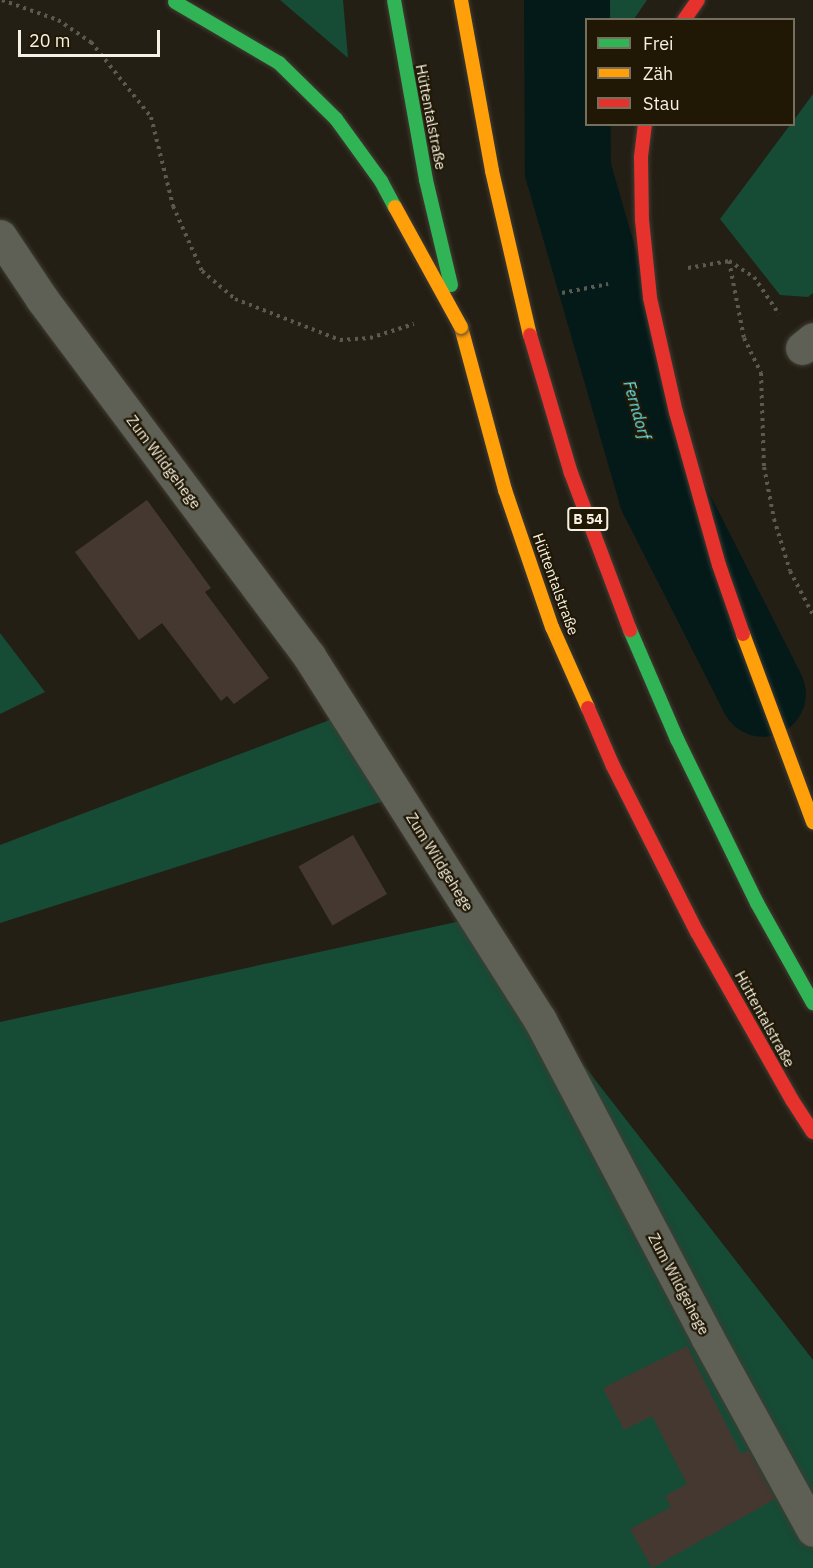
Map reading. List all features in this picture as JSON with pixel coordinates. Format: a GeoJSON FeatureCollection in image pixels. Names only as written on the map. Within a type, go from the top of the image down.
{"type":"FeatureCollection","features":[{"type":"Feature","properties":{"kind":"highway","name":"Hüttentalstraße"},"geometry":{"type":"LineString","coordinates":[[394,0],[426,180],[461,327],[505,490],[552,627],[613,765],[697,932],[792,1100],[813,1132]]}},
{"type":"Feature","properties":{"kind":"highway","name":"B 54"},"geometry":{"type":"LineString","coordinates":[[461,0],[492,171],[524,314],[571,473],[620,606],[676,739],[757,903],[813,1003]]}},
{"type":"Feature","properties":{"kind":"highway"},"geometry":{"type":"LineString","coordinates":[[685,18],[698,0]]}},
{"type":"Feature","properties":{"kind":"highway"},"geometry":{"type":"LineString","coordinates":[[173,1],[279,63],[336,119],[381,181],[461,327]]}},
{"type":"Feature","properties":{"kind":"highway"},"geometry":{"type":"LineString","coordinates":[[645,126],[641,179],[648,276],[676,412],[719,565],[761,688],[813,822]]}},
{"type":"Feature","properties":{"kind":"street","name":"Zum Wildgehege"},"geometry":{"type":"LineString","coordinates":[[0,236],[42,299],[309,656],[534,1010],[707,1337],[813,1530]]}},
{"type":"Feature","properties":{"kind":"path"},"geometry":{"type":"LineString","coordinates":[[2,0],[58,20],[91,42],[151,117],[173,206],[202,271],[235,299],[340,340],[370,338],[419,322]]}},
{"type":"Feature","properties":{"kind":"path"},"geometry":{"type":"LineString","coordinates":[[729,261],[744,338],[761,373],[764,467],[774,519],[790,570],[813,615]]}},
{"type":"Feature","properties":{"kind":"path"},"geometry":{"type":"LineString","coordinates":[[684,268],[729,261],[754,277],[807,343]]}},
{"type":"Feature","properties":{"kind":"path"},"geometry":{"type":"LineString","coordinates":[[556,294],[615,282]]}},
{"type":"Feature","properties":{"kind":"green space"},"geometry":{"type":"Polygon","coordinates":[[[280,0],[343,0],[348,58],[280,0]]]}},
{"type":"Feature","properties":{"kind":"green space"},"geometry":{"type":"Polygon","coordinates":[[[583,0],[647,0],[635,18],[585,18],[585,114],[582,121],[583,0]]]}},
{"type":"Feature","properties":{"kind":"green space"},"geometry":{"type":"Polygon","coordinates":[[[813,94],[813,293],[808,297],[780,295],[720,219],[789,126],[795,126],[795,119],[813,94]]]}},
{"type":"Feature","properties":{"kind":"green space"},"geometry":{"type":"Polygon","coordinates":[[[0,633],[45,692],[0,714],[0,633]]]}},
{"type":"Feature","properties":{"kind":"green space"},"geometry":{"type":"Polygon","coordinates":[[[356,710],[406,794],[0,923],[0,845],[356,710]]]}},
{"type":"Feature","properties":{"kind":"green space"},"geometry":{"type":"Polygon","coordinates":[[[470,919],[813,1360],[813,1568],[0,1568],[0,1022],[470,919]]]}},
{"type":"Feature","properties":{"kind":"building"},"geometry":{"type":"Polygon","coordinates":[[[147,500],[211,588],[205,592],[269,678],[234,704],[227,696],[221,701],[162,623],[139,640],[75,552],[147,500]]]}},
{"type":"Feature","properties":{"kind":"building"},"geometry":{"type":"Polygon","coordinates":[[[353,835],[387,894],[332,925],[298,866],[353,835]]]}},
{"type":"Feature","properties":{"kind":"building"},"geometry":{"type":"Polygon","coordinates":[[[687,1346],[741,1454],[748,1450],[775,1499],[652,1568],[630,1529],[671,1507],[665,1496],[687,1484],[652,1416],[624,1430],[603,1388],[687,1346]]]}},
{"type":"Feature","properties":{"kind":"waterway","name":"Ferndorf"},"geometry":{"type":"LineString","coordinates":[[567,0],[568,170],[662,495],[763,694]]}},
{"type":"Feature","properties":{"kind":"traffic: slow"},"geometry":{"type":"LineString","coordinates":[[461,0],[492,171],[530,335]]}},
{"type":"Feature","properties":{"kind":"traffic: slow"},"geometry":{"type":"LineString","coordinates":[[395,207],[461,327]]}},
{"type":"Feature","properties":{"kind":"traffic: slow"},"geometry":{"type":"LineString","coordinates":[[461,327],[505,490],[552,627],[588,708]]}},
{"type":"Feature","properties":{"kind":"traffic: slow"},"geometry":{"type":"LineString","coordinates":[[743,634],[813,822]]}},
{"type":"Feature","properties":{"kind":"traffic: jam"},"geometry":{"type":"LineString","coordinates":[[685,18],[698,0]]}},
{"type":"Feature","properties":{"kind":"traffic: jam"},"geometry":{"type":"LineString","coordinates":[[645,126],[641,158],[642,220],[650,298],[676,412],[719,565],[743,634]]}},
{"type":"Feature","properties":{"kind":"traffic: jam"},"geometry":{"type":"LineString","coordinates":[[530,335],[571,473],[630,630]]}},
{"type":"Feature","properties":{"kind":"traffic: jam"},"geometry":{"type":"LineString","coordinates":[[588,708],[613,766],[697,932],[792,1100],[813,1132]]}},
{"type":"Feature","properties":{"kind":"traffic: fast"},"geometry":{"type":"LineString","coordinates":[[394,0],[426,180],[451,285]]}},
{"type":"Feature","properties":{"kind":"traffic: fast"},"geometry":{"type":"LineString","coordinates":[[175,2],[279,63],[336,119],[381,181],[395,207]]}},
{"type":"Feature","properties":{"kind":"traffic: fast"},"geometry":{"type":"LineString","coordinates":[[630,630],[677,739],[757,903],[813,1003]]}}]}
